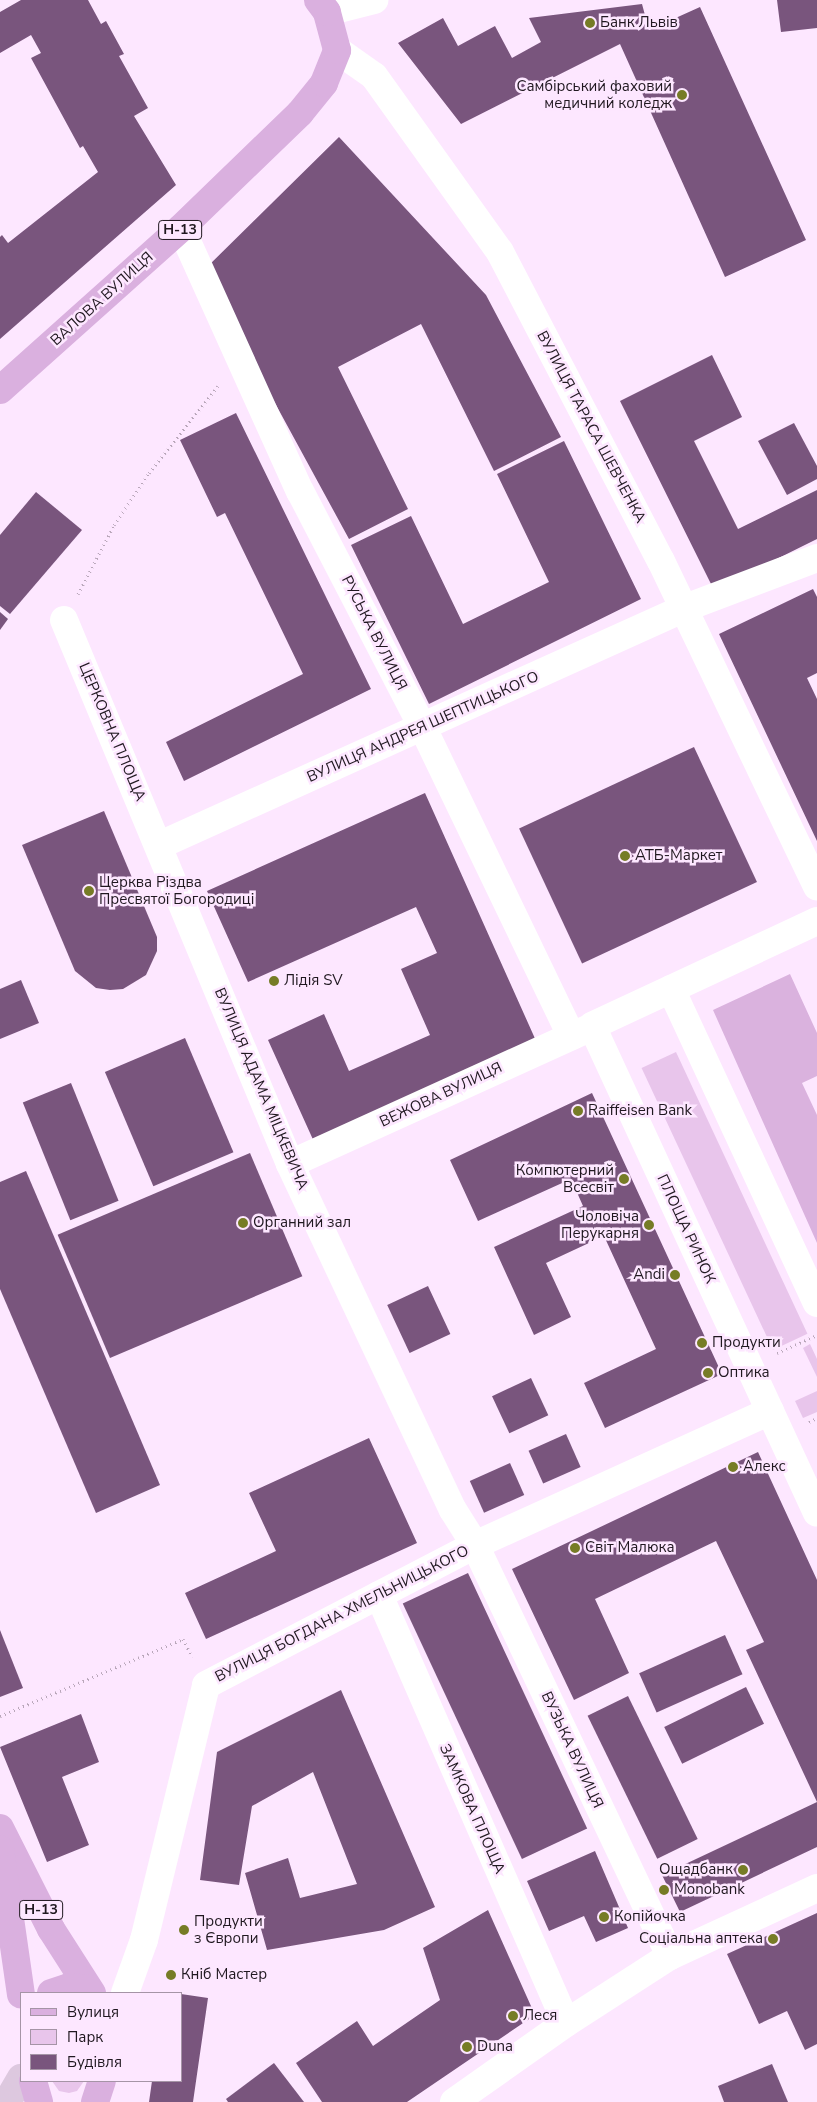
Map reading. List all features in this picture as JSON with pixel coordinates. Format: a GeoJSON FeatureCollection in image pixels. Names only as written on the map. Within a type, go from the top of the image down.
{"type":"FeatureCollection","features":[{"type":"Feature","properties":{"kind":"main road"},"geometry":{"type":"LineString","coordinates":[[323,6],[337,50]]}},
{"type":"Feature","properties":{"kind":"main road","name":"ВАЛОВА ВУЛИЦЯ"},"geometry":{"type":"LineString","coordinates":[[0,390],[182,228],[300,113],[324,82],[337,50]]}},
{"type":"Feature","properties":{"kind":"main road","name":"Н-13"},"geometry":{"type":"LineString","coordinates":[[0,1828],[51,1929],[90,1991]]}},
{"type":"Feature","properties":{"kind":"main road","name":"Н-13"},"geometry":{"type":"LineString","coordinates":[[0,1849],[21,1992]]}},
{"type":"Feature","properties":{"kind":"main road"},"geometry":{"type":"LineString","coordinates":[[54,1992],[69,1987],[90,1991]]}},
{"type":"Feature","properties":{"kind":"main road"},"geometry":{"type":"LineString","coordinates":[[33,2082],[39,2102]]}},
{"type":"Feature","properties":{"kind":"street"},"geometry":{"type":"LineString","coordinates":[[323,6],[374,0]]}},
{"type":"Feature","properties":{"kind":"street","name":"ВУЛИЦЯ ТАРАСА ШЕВЧЕНКА"},"geometry":{"type":"LineString","coordinates":[[337,50],[374,76],[500,252],[685,608],[817,887]]}},
{"type":"Feature","properties":{"kind":"street","name":"РУСЬКА ВУЛИЦЯ"},"geometry":{"type":"LineString","coordinates":[[182,228],[300,491],[581,1031]]}},
{"type":"Feature","properties":{"kind":"street","name":"ВУЛИЦЯ АНДРЕЯ ШЕПТИЦЬКОГО"},"geometry":{"type":"LineString","coordinates":[[160,845],[423,728],[685,608],[817,558]]}},
{"type":"Feature","properties":{"kind":"street","name":"ЦЕРКОВНА ПЛОЩА"},"geometry":{"type":"LineString","coordinates":[[64,620],[160,845]]}},
{"type":"Feature","properties":{"kind":"street","name":"ВУЛИЦЯ АДАМА МІЦКЕВИЧА"},"geometry":{"type":"LineString","coordinates":[[160,845],[290,1164],[453,1510],[475,1545]]}},
{"type":"Feature","properties":{"kind":"street"},"geometry":{"type":"LineString","coordinates":[[581,1031],[817,921]]}},
{"type":"Feature","properties":{"kind":"street"},"geometry":{"type":"LineString","coordinates":[[671,989],[817,1303]]}},
{"type":"Feature","properties":{"kind":"street","name":"ВЕЖОВА ВУЛИЦЯ"},"geometry":{"type":"LineString","coordinates":[[290,1164],[581,1031]]}},
{"type":"Feature","properties":{"kind":"street","name":"ПЛОЩА РИНОК"},"geometry":{"type":"LineString","coordinates":[[581,1031],[749,1366],[817,1513]]}},
{"type":"Feature","properties":{"kind":"street","name":"ВУЛИЦЯ БОГДАНА ХМЕЛЬНИЦЬКОГО"},"geometry":{"type":"LineString","coordinates":[[125,1992],[144,1940],[206,1685],[475,1545],[770,1411]]}},
{"type":"Feature","properties":{"kind":"street","name":"ВУЗЬКА ВУЛИЦЯ"},"geometry":{"type":"LineString","coordinates":[[475,1545],[670,1956]]}},
{"type":"Feature","properties":{"kind":"street","name":"ЗАМКОВА ПЛОЩА"},"geometry":{"type":"LineString","coordinates":[[379,1594],[566,2023]]}},
{"type":"Feature","properties":{"kind":"street"},"geometry":{"type":"LineString","coordinates":[[454,2102],[566,2023],[670,1956],[817,1888]]}},
{"type":"Feature","properties":{"kind":"street"},"geometry":{"type":"LineString","coordinates":[[7,2102],[20,2080]]}},
{"type":"Feature","properties":{"kind":"path"},"geometry":{"type":"LineString","coordinates":[[64,620],[114,525],[149,473],[240,359]]}},
{"type":"Feature","properties":{"kind":"path"},"geometry":{"type":"LineString","coordinates":[[749,1366],[817,1335]]}},
{"type":"Feature","properties":{"kind":"path"},"geometry":{"type":"LineString","coordinates":[[0,1716],[183,1639],[206,1685]]}},
{"type":"Feature","properties":{"kind":"green space"},"geometry":{"type":"Polygon","coordinates":[[[676,1052],[807,1334],[773,1350],[642,1068],[676,1052]]]}},
{"type":"Feature","properties":{"kind":"green space"},"geometry":{"type":"Polygon","coordinates":[[[810,1344],[817,1359],[817,1377],[803,1348],[810,1344]]]}},
{"type":"Feature","properties":{"kind":"green space"},"geometry":{"type":"Polygon","coordinates":[[[817,1391],[817,1412],[803,1418],[795,1401],[817,1391]]]}},
{"type":"Feature","properties":{"kind":"green space"},"geometry":{"type":"Polygon","coordinates":[[[53,2082],[83,2082],[77,2091],[69,2093],[59,2091],[53,2082]]]}},
{"type":"Feature","properties":{"kind":"shaded area"},"geometry":{"type":"Polygon","coordinates":[[[790,974],[817,1033],[817,1076],[802,1083],[817,1115],[817,1243],[713,1010],[790,974]]]}},
{"type":"Feature","properties":{"kind":"building"},"geometry":{"type":"Polygon","coordinates":[[[21,0],[88,0],[101,24],[106,21],[124,54],[119,56],[148,108],[134,116],[176,185],[0,339],[0,237],[2,235],[8,243],[98,172],[83,146],[80,148],[31,58],[41,53],[31,35],[0,53],[0,12],[21,0]]]}},
{"type":"Feature","properties":{"kind":"building"},"geometry":{"type":"Polygon","coordinates":[[[777,0],[817,0],[817,28],[781,32],[777,0]]]}},
{"type":"Feature","properties":{"kind":"building"},"geometry":{"type":"Polygon","coordinates":[[[642,4],[649,30],[700,7],[806,240],[725,277],[620,44],[461,124],[398,43],[443,18],[458,46],[495,26],[512,58],[541,42],[529,18],[642,4]]]}},
{"type":"Feature","properties":{"kind":"building"},"geometry":{"type":"Polygon","coordinates":[[[339,137],[486,295],[561,437],[494,471],[421,324],[338,367],[408,509],[349,539],[203,271],[339,137]]]}},
{"type":"Feature","properties":{"kind":"building"},"geometry":{"type":"Polygon","coordinates":[[[712,355],[742,417],[694,441],[738,529],[817,490],[817,539],[714,590],[620,401],[712,355]]]}},
{"type":"Feature","properties":{"kind":"building"},"geometry":{"type":"Polygon","coordinates":[[[236,413],[371,689],[184,781],[166,742],[303,674],[225,513],[217,517],[180,440],[236,413]]]}},
{"type":"Feature","properties":{"kind":"building"},"geometry":{"type":"Polygon","coordinates":[[[794,423],[817,466],[817,479],[787,495],[758,441],[794,423]]]}},
{"type":"Feature","properties":{"kind":"building"},"geometry":{"type":"Polygon","coordinates":[[[564,441],[641,599],[429,704],[351,545],[411,516],[463,624],[549,582],[497,474],[564,441]]]}},
{"type":"Feature","properties":{"kind":"building"},"geometry":{"type":"Polygon","coordinates":[[[36,492],[82,530],[10,614],[0,606],[0,535],[36,492]]]}},
{"type":"Feature","properties":{"kind":"building"},"geometry":{"type":"Polygon","coordinates":[[[813,589],[817,597],[817,673],[807,678],[817,699],[817,841],[719,634],[813,589]]]}},
{"type":"Feature","properties":{"kind":"building"},"geometry":{"type":"Polygon","coordinates":[[[0,612],[8,619],[0,630],[0,612]]]}},
{"type":"Feature","properties":{"kind":"building"},"geometry":{"type":"Polygon","coordinates":[[[694,747],[757,882],[582,964],[519,829],[694,747]]]}},
{"type":"Feature","properties":{"kind":"building"},"geometry":{"type":"Polygon","coordinates":[[[425,793],[537,1043],[315,1144],[268,1040],[324,1014],[349,1071],[430,1035],[401,969],[437,953],[416,907],[248,982],[207,891],[425,793]]]}},
{"type":"Feature","properties":{"kind":"building","name":"Церква Різдва Пресвятої Богородиці"},"geometry":{"type":"Polygon","coordinates":[[[104,811],[157,937],[157,951],[146,975],[123,989],[110,990],[96,988],[75,971],[22,845],[104,811]]]}},
{"type":"Feature","properties":{"kind":"building"},"geometry":{"type":"Polygon","coordinates":[[[21,980],[39,1023],[0,1039],[0,989],[21,980]]]}},
{"type":"Feature","properties":{"kind":"building"},"geometry":{"type":"Polygon","coordinates":[[[185,1038],[233,1152],[153,1186],[105,1072],[185,1038]]]}},
{"type":"Feature","properties":{"kind":"building"},"geometry":{"type":"Polygon","coordinates":[[[71,1083],[119,1201],[70,1220],[23,1102],[71,1083]]]}},
{"type":"Feature","properties":{"kind":"building"},"geometry":{"type":"Polygon","coordinates":[[[592,1093],[722,1374],[605,1428],[584,1383],[656,1349],[604,1236],[546,1263],[571,1317],[534,1335],[494,1247],[583,1206],[571,1179],[478,1221],[450,1160],[592,1093]]]}},
{"type":"Feature","properties":{"kind":"building"},"geometry":{"type":"Polygon","coordinates":[[[250,1153],[302,1276],[110,1358],[58,1235],[250,1153]]]}},
{"type":"Feature","properties":{"kind":"building"},"geometry":{"type":"Polygon","coordinates":[[[26,1171],[160,1485],[96,1513],[0,1289],[0,1182],[26,1171]]]}},
{"type":"Feature","properties":{"kind":"building"},"geometry":{"type":"Polygon","coordinates":[[[428,1286],[450,1334],[410,1353],[387,1305],[428,1286]]]}},
{"type":"Feature","properties":{"kind":"building"},"geometry":{"type":"Polygon","coordinates":[[[531,1378],[548,1415],[509,1433],[492,1396],[531,1378]]]}},
{"type":"Feature","properties":{"kind":"building"},"geometry":{"type":"Polygon","coordinates":[[[566,1434],[581,1467],[543,1484],[529,1451],[566,1434]]]}},
{"type":"Feature","properties":{"kind":"building"},"geometry":{"type":"Polygon","coordinates":[[[369,1438],[417,1543],[206,1639],[185,1593],[276,1551],[249,1493],[369,1438]]]}},
{"type":"Feature","properties":{"kind":"building"},"geometry":{"type":"Polygon","coordinates":[[[758,1452],[817,1580],[817,1802],[746,1650],[764,1642],[716,1541],[595,1599],[629,1673],[574,1700],[512,1569],[758,1452]]]}},
{"type":"Feature","properties":{"kind":"building"},"geometry":{"type":"Polygon","coordinates":[[[510,1463],[524,1495],[484,1513],[470,1481],[510,1463]]]}},
{"type":"Feature","properties":{"kind":"building"},"geometry":{"type":"Polygon","coordinates":[[[468,1573],[587,1829],[522,1859],[403,1603],[468,1573]]]}},
{"type":"Feature","properties":{"kind":"building"},"geometry":{"type":"Polygon","coordinates":[[[0,1630],[23,1688],[0,1697],[0,1630]]]}},
{"type":"Feature","properties":{"kind":"building"},"geometry":{"type":"Polygon","coordinates":[[[725,1635],[742,1674],[657,1713],[639,1673],[725,1635]]]}},
{"type":"Feature","properties":{"kind":"building"},"geometry":{"type":"Polygon","coordinates":[[[746,1687],[764,1724],[682,1764],[664,1727],[746,1687]]]}},
{"type":"Feature","properties":{"kind":"building"},"geometry":{"type":"Polygon","coordinates":[[[341,1690],[435,1907],[384,1930],[267,1950],[245,1873],[288,1858],[300,1898],[357,1884],[313,1772],[252,1806],[239,1885],[200,1880],[217,1752],[341,1690]]]}},
{"type":"Feature","properties":{"kind":"building"},"geometry":{"type":"Polygon","coordinates":[[[628,1696],[698,1839],[657,1859],[588,1716],[628,1696]]]}},
{"type":"Feature","properties":{"kind":"building"},"geometry":{"type":"Polygon","coordinates":[[[81,1714],[99,1762],[62,1777],[89,1845],[47,1862],[0,1747],[81,1714]]]}},
{"type":"Feature","properties":{"kind":"building"},"geometry":{"type":"Polygon","coordinates":[[[817,1802],[817,1847],[680,1912],[662,1875],[817,1802]]]}},
{"type":"Feature","properties":{"kind":"building"},"geometry":{"type":"Polygon","coordinates":[[[595,1851],[628,1928],[596,1942],[584,1916],[549,1931],[527,1881],[595,1851]]]}},
{"type":"Feature","properties":{"kind":"building"},"geometry":{"type":"Polygon","coordinates":[[[488,1910],[535,2015],[407,2102],[322,2102],[296,2063],[357,2021],[373,2046],[440,2000],[423,1948],[488,1910]]]}},
{"type":"Feature","properties":{"kind":"building"},"geometry":{"type":"Polygon","coordinates":[[[817,1913],[817,2044],[805,2050],[787,2011],[759,2024],[727,1954],[817,1913]]]}},
{"type":"Feature","properties":{"kind":"building"},"geometry":{"type":"Polygon","coordinates":[[[182,1994],[208,1998],[193,2102],[149,2102],[152,2082],[182,2082],[182,1994]]]}},
{"type":"Feature","properties":{"kind":"building"},"geometry":{"type":"Polygon","coordinates":[[[274,2063],[304,2102],[228,2102],[226,2099],[274,2063]]]}},
{"type":"Feature","properties":{"kind":"building"},"geometry":{"type":"Polygon","coordinates":[[[772,2064],[788,2102],[724,2102],[718,2086],[772,2064]]]}},
{"type":"Feature","properties":{"kind":"place","name":"Банк Львів"},"geometry":{"type":"Point","coordinates":[590,23]}},
{"type":"Feature","properties":{"kind":"place","name":"Самбірський фаховий медичний коледж"},"geometry":{"type":"Point","coordinates":[682,95]}},
{"type":"Feature","properties":{"kind":"place","name":"АТБ-Маркет"},"geometry":{"type":"Point","coordinates":[625,856]}},
{"type":"Feature","properties":{"kind":"place","name":"Церква Різдва Пресвятої Богородиці"},"geometry":{"type":"Point","coordinates":[89,891]}},
{"type":"Feature","properties":{"kind":"place","name":"Лідія SV"},"geometry":{"type":"Point","coordinates":[274,981]}},
{"type":"Feature","properties":{"kind":"place","name":"Raiffeisen Bank"},"geometry":{"type":"Point","coordinates":[578,1111]}},
{"type":"Feature","properties":{"kind":"place","name":"Компютерний Всесвіт"},"geometry":{"type":"Point","coordinates":[624,1179]}},
{"type":"Feature","properties":{"kind":"place","name":"Органний зал"},"geometry":{"type":"Point","coordinates":[243,1223]}},
{"type":"Feature","properties":{"kind":"place","name":"Чоловіча Перукарня"},"geometry":{"type":"Point","coordinates":[649,1225]}},
{"type":"Feature","properties":{"kind":"place","name":"Andi"},"geometry":{"type":"Point","coordinates":[675,1275]}},
{"type":"Feature","properties":{"kind":"place","name":"Продукти"},"geometry":{"type":"Point","coordinates":[702,1343]}},
{"type":"Feature","properties":{"kind":"place","name":"Оптика"},"geometry":{"type":"Point","coordinates":[708,1373]}},
{"type":"Feature","properties":{"kind":"place","name":"Алекс"},"geometry":{"type":"Point","coordinates":[733,1467]}},
{"type":"Feature","properties":{"kind":"place","name":"Світ Малюка"},"geometry":{"type":"Point","coordinates":[575,1548]}},
{"type":"Feature","properties":{"kind":"place","name":"Ощадбанк"},"geometry":{"type":"Point","coordinates":[743,1870]}},
{"type":"Feature","properties":{"kind":"place","name":"Monobank"},"geometry":{"type":"Point","coordinates":[664,1890]}},
{"type":"Feature","properties":{"kind":"place","name":"Копійочка"},"geometry":{"type":"Point","coordinates":[604,1917]}},
{"type":"Feature","properties":{"kind":"place","name":"Продукти з Європи"},"geometry":{"type":"Point","coordinates":[184,1930]}},
{"type":"Feature","properties":{"kind":"place","name":"Соціальна аптека"},"geometry":{"type":"Point","coordinates":[773,1939]}},
{"type":"Feature","properties":{"kind":"place","name":"Кніб Мастер"},"geometry":{"type":"Point","coordinates":[171,1975]}},
{"type":"Feature","properties":{"kind":"place","name":"Леся"},"geometry":{"type":"Point","coordinates":[513,2016]}},
{"type":"Feature","properties":{"kind":"place","name":"Duna"},"geometry":{"type":"Point","coordinates":[467,2047]}}]}
